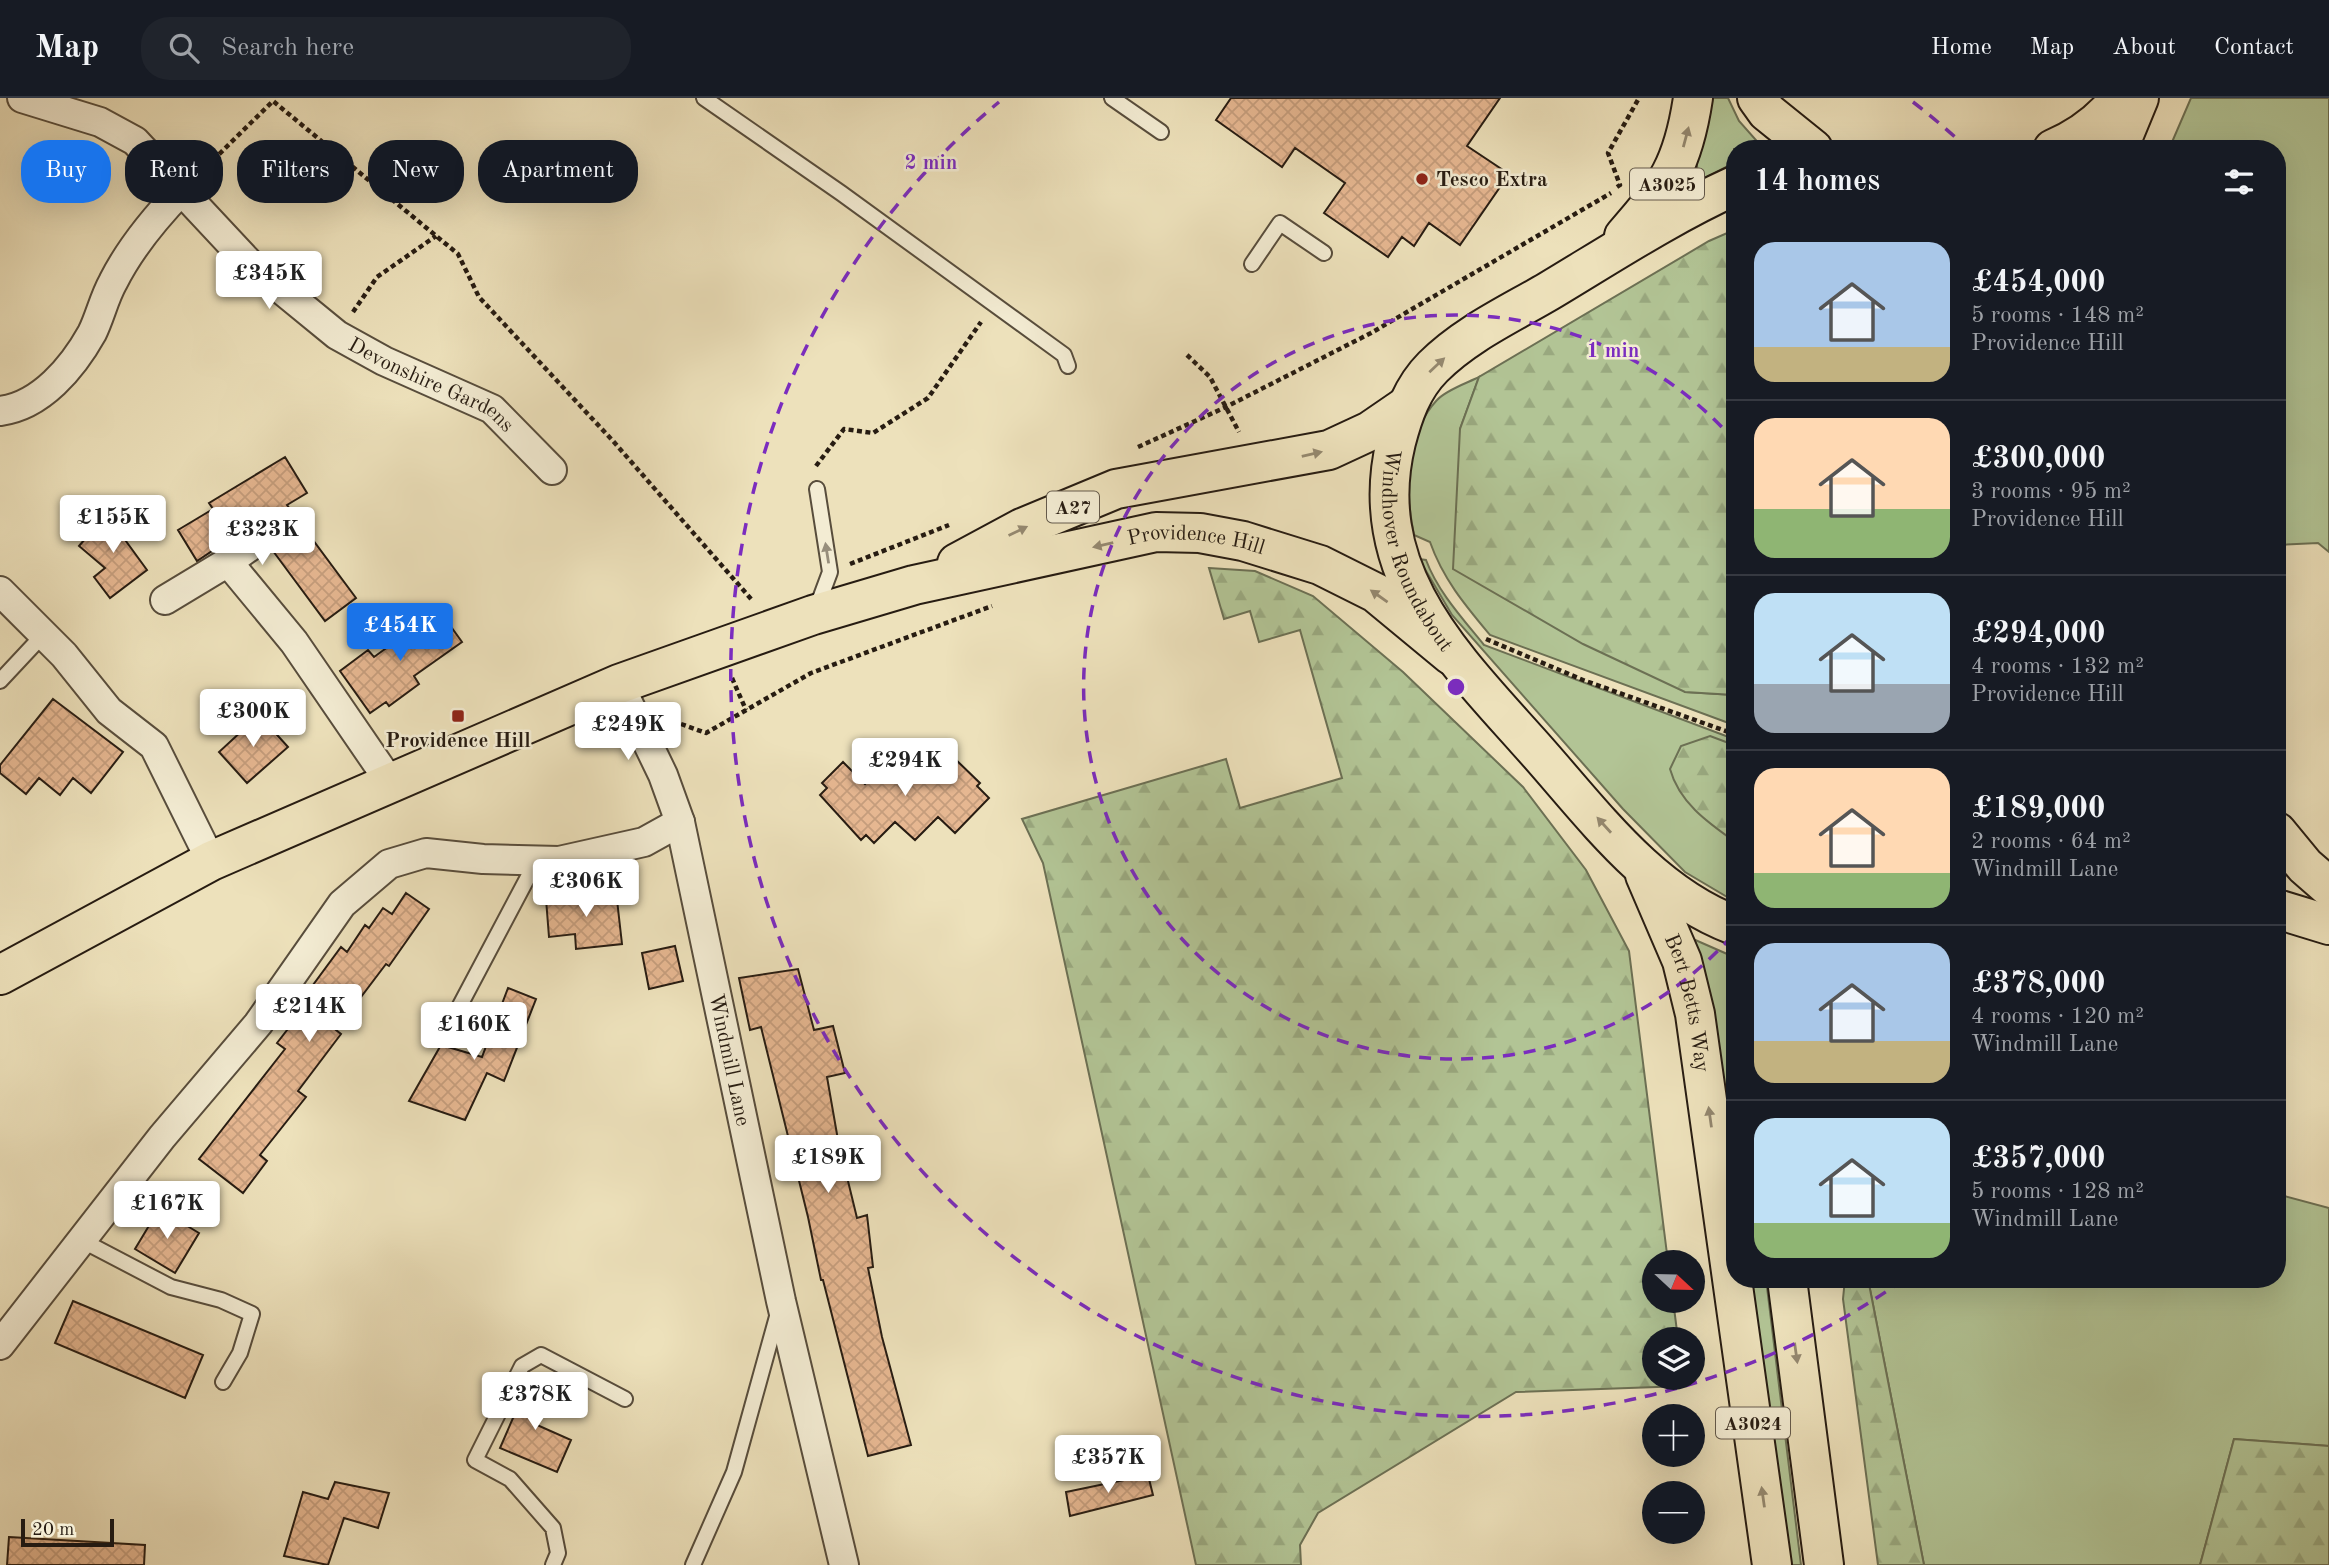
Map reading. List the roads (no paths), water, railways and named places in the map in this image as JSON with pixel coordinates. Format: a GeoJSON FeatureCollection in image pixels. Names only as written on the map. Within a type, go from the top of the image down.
{"type":"FeatureCollection","features":[{"type":"Feature","properties":{"kind":"main road","name":"A3025"},"geometry":{"type":"LineString","coordinates":[[1609,254],[1664,191],[1687,139],[1693,98]]}},
{"type":"Feature","properties":{"kind":"main road"},"geometry":{"type":"LineString","coordinates":[[1758,98],[1767,112],[1802,140]]}},
{"type":"Feature","properties":{"kind":"main road"},"geometry":{"type":"LineString","coordinates":[[2072,140],[2107,114],[2120,98]]}},
{"type":"Feature","properties":{"kind":"main road"},"geometry":{"type":"LineString","coordinates":[[2122,140],[2139,98]]}},
{"type":"Feature","properties":{"kind":"main road","name":"Windhover Roundabout"},"geometry":{"type":"LineString","coordinates":[[1726,191],[1609,254],[1479,331],[1432,368],[1405,407],[1390,482],[1392,536],[1401,567],[1416,598],[1465,642],[1640,866],[1682,899],[1726,921]]}},
{"type":"Feature","properties":{"kind":"main road","name":"Providence Hill"},"geometry":{"type":"LineString","coordinates":[[914,585],[1022,528],[1116,489],[1329,450],[1370,431],[1405,407]]}},
{"type":"Feature","properties":{"kind":"main road","name":"Providence Hill"},"geometry":{"type":"LineString","coordinates":[[0,975],[211,861],[619,684],[813,615],[914,585],[1156,532],[1200,533],[1243,541],[1320,565],[1465,642]]}},
{"type":"Feature","properties":{"kind":"main road"},"geometry":{"type":"LineString","coordinates":[[2286,843],[2305,866],[2329,887]]}},
{"type":"Feature","properties":{"kind":"main road","name":"Bert Betts Way"},"geometry":{"type":"LineString","coordinates":[[1640,866],[1682,961],[1695,1014],[1726,1236]]}},
{"type":"Feature","properties":{"kind":"main road"},"geometry":{"type":"LineString","coordinates":[[2286,912],[2329,925]]}},
{"type":"Feature","properties":{"kind":"main road","name":"Bert Betts Way"},"geometry":{"type":"LineString","coordinates":[[1733,1288],[1772,1565]]}},
{"type":"Feature","properties":{"kind":"main road","name":"A3024"},"geometry":{"type":"LineString","coordinates":[[1788,1288],[1824,1565]]}},
{"type":"Feature","properties":{"kind":"street","name":"Devonshire Gardens"},"geometry":{"type":"LineString","coordinates":[[34,99],[100,122],[133,140]]}},
{"type":"Feature","properties":{"kind":"street"},"geometry":{"type":"LineString","coordinates":[[0,411],[12,409],[47,390],[73,363],[93,332],[112,283],[136,244],[171,203]]}},
{"type":"Feature","properties":{"kind":"street","name":"Devonshire Gardens"},"geometry":{"type":"LineString","coordinates":[[192,203],[249,263],[338,335],[384,361],[492,409],[552,470]]}},
{"type":"Feature","properties":{"kind":"street"},"geometry":{"type":"LineString","coordinates":[[165,600],[228,562],[269,533]]}},
{"type":"Feature","properties":{"kind":"street"},"geometry":{"type":"LineString","coordinates":[[228,562],[294,642],[390,782]]}},
{"type":"Feature","properties":{"kind":"street"},"geometry":{"type":"LineString","coordinates":[[0,591],[43,635],[109,711],[154,746],[211,861]]}},
{"type":"Feature","properties":{"kind":"street","name":"Windmill Lane"},"geometry":{"type":"LineString","coordinates":[[619,684],[663,775],[680,822],[781,1301],[844,1565]]}},
{"type":"Feature","properties":{"kind":"street"},"geometry":{"type":"LineString","coordinates":[[0,1345],[162,1137],[258,1024],[342,904],[389,864],[426,853],[559,861],[644,842],[680,822]]}},
{"type":"Feature","properties":{"kind":"lane"},"geometry":{"type":"LineString","coordinates":[[704,98],[995,303],[1064,355],[1069,366]]}},
{"type":"Feature","properties":{"kind":"lane"},"geometry":{"type":"LineString","coordinates":[[1112,98],[1161,132]]}},
{"type":"Feature","properties":{"kind":"lane"},"geometry":{"type":"LineString","coordinates":[[1252,264],[1280,223],[1324,253]]}},
{"type":"Feature","properties":{"kind":"lane"},"geometry":{"type":"LineString","coordinates":[[813,615],[824,593],[830,572],[817,489]]}},
{"type":"Feature","properties":{"kind":"lane"},"geometry":{"type":"LineString","coordinates":[[0,681],[43,635]]}},
{"type":"Feature","properties":{"kind":"lane"},"geometry":{"type":"LineString","coordinates":[[456,1013],[537,860]]}},
{"type":"Feature","properties":{"kind":"lane"},"geometry":{"type":"LineString","coordinates":[[83,1241],[171,1287],[221,1300],[252,1314],[240,1353],[223,1382]]}},
{"type":"Feature","properties":{"kind":"lane"},"geometry":{"type":"LineString","coordinates":[[693,1565],[734,1472],[781,1301]]}},
{"type":"Feature","properties":{"kind":"lane"},"geometry":{"type":"LineString","coordinates":[[553,1565],[558,1553],[553,1528],[510,1479],[475,1460],[522,1366],[541,1355],[625,1399]]}},
{"type":"Feature","properties":{"kind":"place","name":"Tesco Extra"},"geometry":{"type":"Point","coordinates":[1422,179]}},
{"type":"Feature","properties":{"kind":"place","name":"Providence Hill"},"geometry":{"type":"Point","coordinates":[458,716]}}]}
